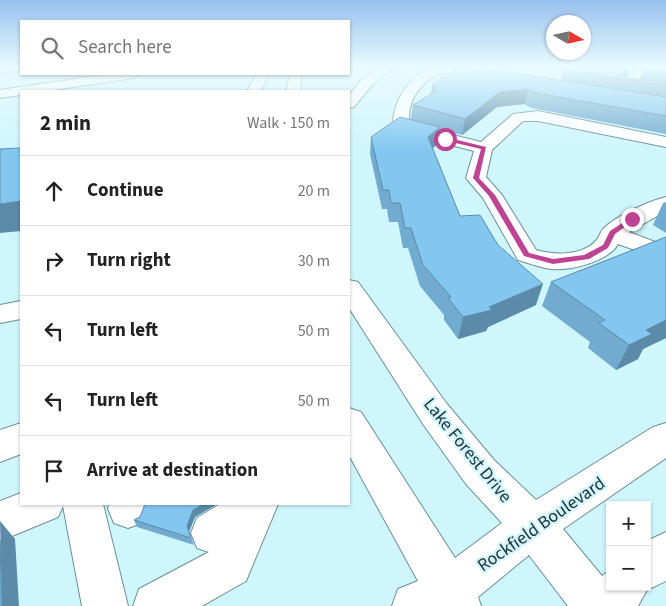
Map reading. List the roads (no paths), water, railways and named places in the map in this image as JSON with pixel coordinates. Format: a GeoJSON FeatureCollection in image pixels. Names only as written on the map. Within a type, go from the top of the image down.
{"type":"FeatureCollection","features":[{"type":"Feature","properties":{"kind":"main road"},"geometry":{"type":"LineString","coordinates":[[408,94],[400,111],[400,125],[407,129],[484,148]]}},
{"type":"Feature","properties":{"kind":"main road"},"geometry":{"type":"LineString","coordinates":[[618,100],[666,108]]}},
{"type":"Feature","properties":{"kind":"main road"},"geometry":{"type":"LineString","coordinates":[[666,142],[538,116],[519,117],[484,148],[476,178],[492,195],[526,255],[553,262],[586,257],[605,246],[622,226],[666,203]]}},
{"type":"Feature","properties":{"kind":"main road"},"geometry":{"type":"LineString","coordinates":[[622,226],[666,238]]}},
{"type":"Feature","properties":{"kind":"main road"},"geometry":{"type":"LineString","coordinates":[[622,226],[666,254]]}},
{"type":"Feature","properties":{"kind":"main road","name":"Lake Forest Drive"},"geometry":{"type":"LineString","coordinates":[[350,289],[435,414],[480,472],[533,526],[597,606]]}},
{"type":"Feature","properties":{"kind":"main road"},"geometry":{"type":"LineString","coordinates":[[0,314],[20,310]]}},
{"type":"Feature","properties":{"kind":"main road"},"geometry":{"type":"LineString","coordinates":[[350,424],[441,601]]}},
{"type":"Feature","properties":{"kind":"main road"},"geometry":{"type":"LineString","coordinates":[[0,446],[20,438]]}},
{"type":"Feature","properties":{"kind":"main road","name":"Rockfield Boulevard"},"geometry":{"type":"LineString","coordinates":[[441,601],[533,526],[666,438]]}},
{"type":"Feature","properties":{"kind":"main road"},"geometry":{"type":"LineString","coordinates":[[0,521],[41,505]]}},
{"type":"Feature","properties":{"kind":"main road"},"geometry":{"type":"LineString","coordinates":[[83,505],[105,606]]}},
{"type":"Feature","properties":{"kind":"main road"},"geometry":{"type":"LineString","coordinates":[[156,606],[230,566],[239,511]]}},
{"type":"Feature","properties":{"kind":"main road"},"geometry":{"type":"LineString","coordinates":[[651,565],[666,554]]}},
{"type":"Feature","properties":{"kind":"main road"},"geometry":{"type":"LineString","coordinates":[[603,606],[620,591]]}}]}
